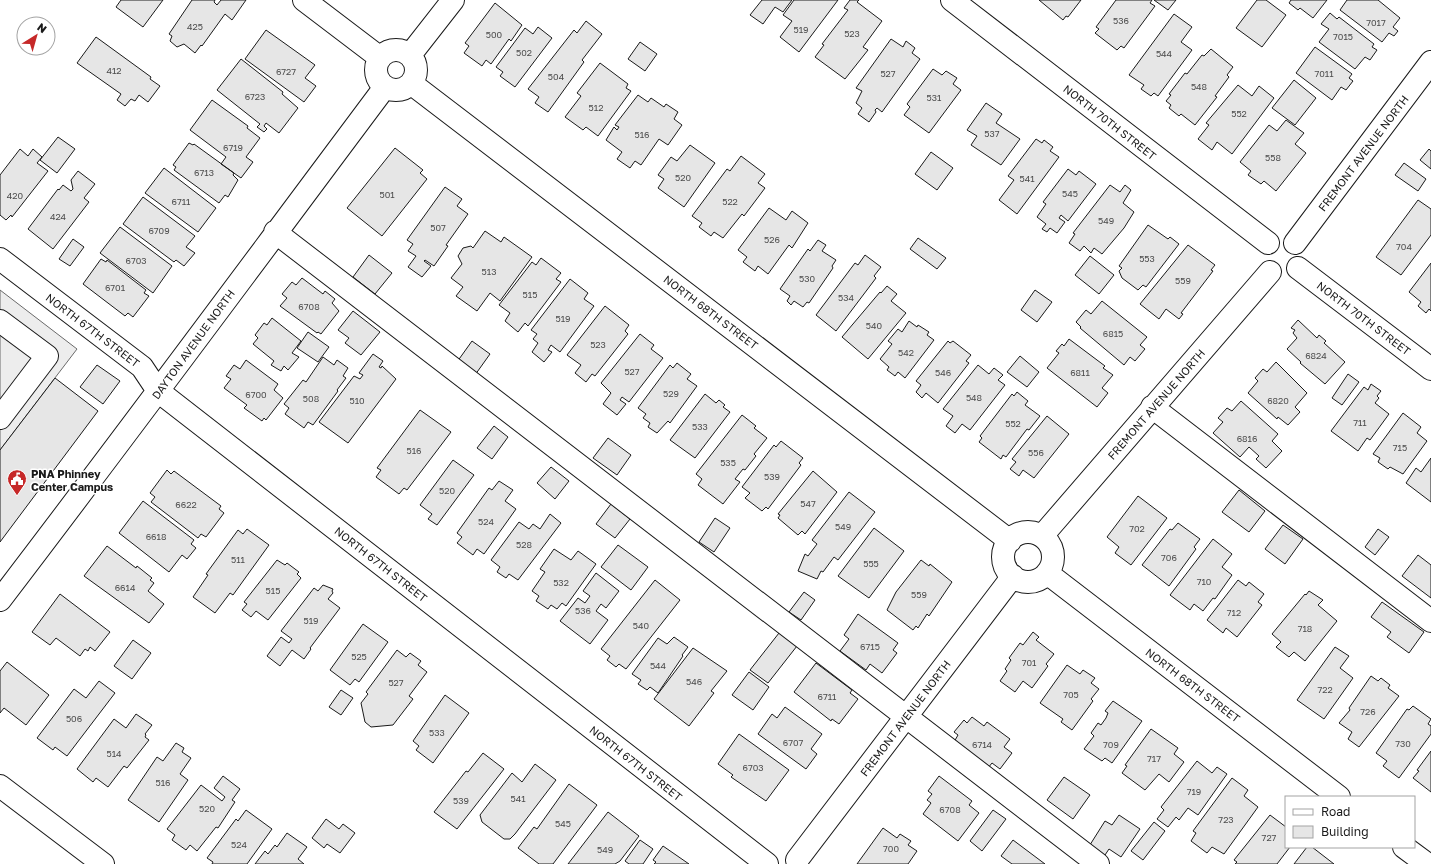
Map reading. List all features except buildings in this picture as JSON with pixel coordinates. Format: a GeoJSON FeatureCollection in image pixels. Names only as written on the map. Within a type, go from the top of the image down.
{"type":"FeatureCollection","features":[{"type":"Feature","properties":{"kind":"street"},"geometry":{"type":"LineString","coordinates":[[304,0],[379,58]]}},
{"type":"Feature","properties":{"kind":"street"},"geometry":{"type":"LineString","coordinates":[[410,55],[454,0]]}},
{"type":"Feature","properties":{"kind":"street","name":"NORTH 70TH STREET"},"geometry":{"type":"LineString","coordinates":[[952,0],[1268,243]]}},
{"type":"Feature","properties":{"kind":"street"},"geometry":{"type":"LineString","coordinates":[[395,50],[402,50],[410,55],[416,64],[417,71],[412,84],[399,91],[385,87],[377,76],[376,70],[379,58],[389,51],[395,50]]}},
{"type":"Feature","properties":{"kind":"street","name":"FREMONT AVENUE NORTH"},"geometry":{"type":"LineString","coordinates":[[1295,243],[1431,62]]}},
{"type":"Feature","properties":{"kind":"street","name":"NORTH 68TH STREET"},"geometry":{"type":"LineString","coordinates":[[412,84],[1010,541]]}},
{"type":"Feature","properties":{"kind":"street","name":"DAYTON AVENUE NORTH"},"geometry":{"type":"LineString","coordinates":[[0,600],[385,87]]}},
{"type":"Feature","properties":{"kind":"street"},"geometry":{"type":"LineString","coordinates":[[275,232],[905,718],[1098,864]]}},
{"type":"Feature","properties":{"kind":"street"},"geometry":{"type":"LineString","coordinates":[[1279,238],[1286,238],[1295,243],[1300,250],[1301,256],[1298,268],[1293,272],[1282,276],[1270,272],[1263,262],[1264,249],[1268,243],[1279,238]]}},
{"type":"Feature","properties":{"kind":"street","name":"NORTH 67TH STREET"},"geometry":{"type":"LineString","coordinates":[[1,261],[142,367],[158,391],[767,864]]}},
{"type":"Feature","properties":{"kind":"street","name":"NORTH 70TH STREET"},"geometry":{"type":"LineString","coordinates":[[1298,268],[1431,369]]}},
{"type":"Feature","properties":{"kind":"street","name":"FREMONT AVENUE NORTH"},"geometry":{"type":"LineString","coordinates":[[1042,536],[1270,272]]}},
{"type":"Feature","properties":{"kind":"street"},"geometry":{"type":"LineString","coordinates":[[0,418],[47,356],[4,324]]}},
{"type":"Feature","properties":{"kind":"street"},"geometry":{"type":"LineString","coordinates":[[1152,407],[1431,621]]}},
{"type":"Feature","properties":{"kind":"street"},"geometry":{"type":"LineString","coordinates":[[1027,532],[1042,536],[1052,549],[1052,564],[1047,573],[1037,580],[1027,582],[1013,576],[1004,562],[1004,554],[1010,541],[1018,534],[1027,532]]}},
{"type":"Feature","properties":{"kind":"street","name":"NORTH 68TH STREET"},"geometry":{"type":"LineString","coordinates":[[1047,573],[1338,796]]}},
{"type":"Feature","properties":{"kind":"street","name":"FREMONT AVENUE NORTH"},"geometry":{"type":"LineString","coordinates":[[799,862],[905,718],[1013,576]]}},
{"type":"Feature","properties":{"kind":"street"},"geometry":{"type":"LineString","coordinates":[[0,786],[103,864]]}},
{"type":"Feature","properties":{"kind":"street"},"geometry":{"type":"LineString","coordinates":[[1405,848],[1426,864]]}},
{"type":"Feature","properties":{"kind":"street"},"geometry":{"type":"LineString","coordinates":[[767,864],[774,858],[780,856],[787,856],[799,862]]}},
{"type":"Feature","properties":{"kind":"shaded area"},"geometry":{"type":"Polygon","coordinates":[[[0,290],[77,349],[0,450],[0,290]]]}},
{"type":"Feature","properties":{"kind":"place","name":"PNA Phinney Center Campus"},"geometry":{"type":"Point","coordinates":[17,496]}}]}
